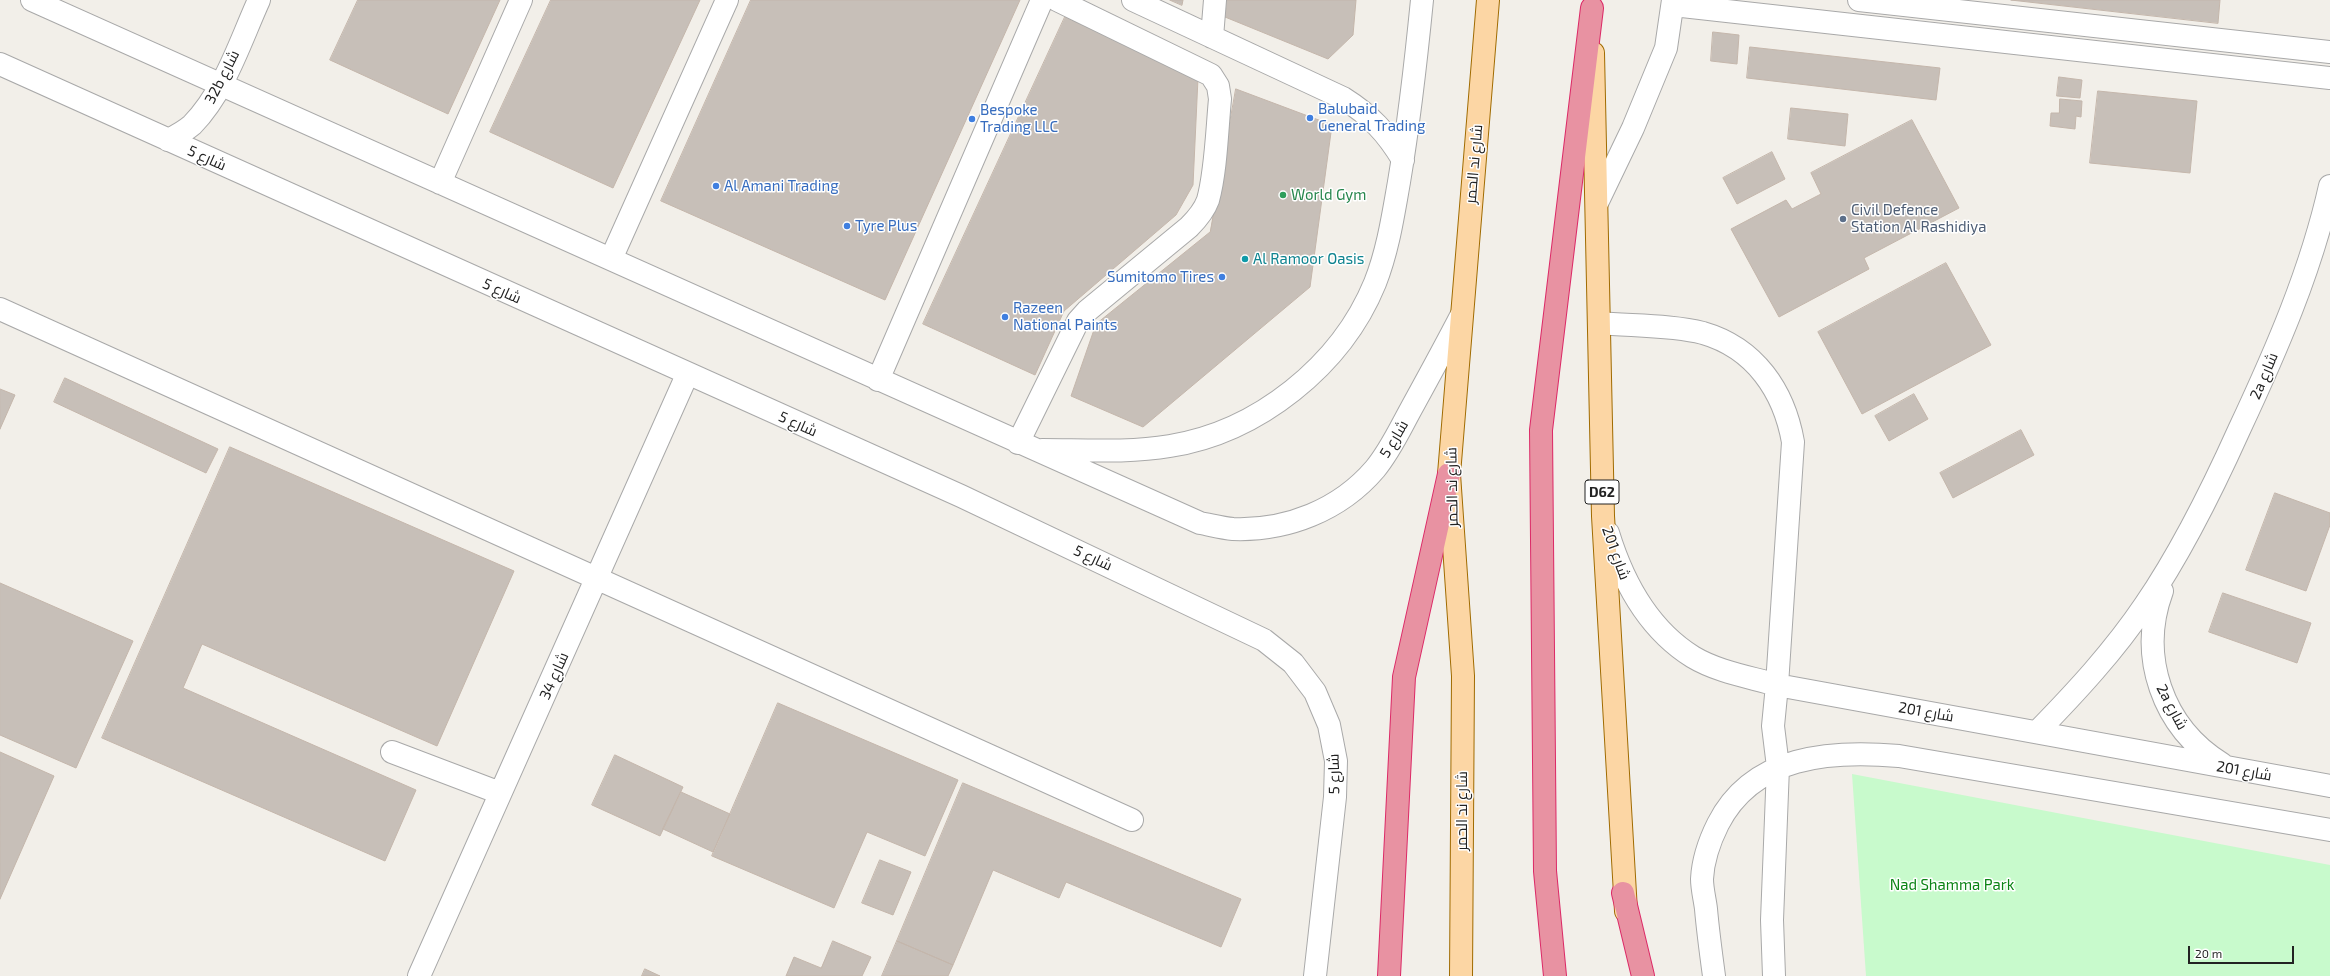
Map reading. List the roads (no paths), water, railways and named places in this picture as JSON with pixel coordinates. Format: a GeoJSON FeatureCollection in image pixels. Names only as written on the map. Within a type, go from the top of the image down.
{"type":"FeatureCollection","features":[{"type":"Feature","properties":{"kind":"highway"},"geometry":{"type":"LineString","coordinates":[[1555,976],[1544,870],[1541,430],[1593,4]]}},
{"type":"Feature","properties":{"kind":"highway"},"geometry":{"type":"LineString","coordinates":[[1389,976],[1404,677],[1449,474]]}},
{"type":"Feature","properties":{"kind":"highway"},"geometry":{"type":"LineString","coordinates":[[1623,893],[1643,976]]}},
{"type":"Feature","properties":{"kind":"main road","name":"شارع ند الحمر"},"geometry":{"type":"LineString","coordinates":[[1461,976],[1463,676],[1449,474],[1488,0]]}},
{"type":"Feature","properties":{"kind":"main road","name":"D62"},"geometry":{"type":"LineString","coordinates":[[1593,4],[1603,516],[1623,893],[1634,976]]}},
{"type":"Feature","properties":{"kind":"street","name":"شارع 5"},"geometry":{"type":"LineString","coordinates":[[32,0],[1200,523],[1232,529],[1264,528],[1296,522],[1333,505],[1353,491],[1376,468],[1394,442],[1461,316]]}},
{"type":"Feature","properties":{"kind":"street","name":"32b شارع"},"geometry":{"type":"LineString","coordinates":[[168,140],[190,126],[207,107],[221,85],[259,0]]}},
{"type":"Feature","properties":{"kind":"street"},"geometry":{"type":"LineString","coordinates":[[440,183],[522,0]]}},
{"type":"Feature","properties":{"kind":"street"},"geometry":{"type":"LineString","coordinates":[[611,260],[727,0]]}},
{"type":"Feature","properties":{"kind":"street"},"geometry":{"type":"LineString","coordinates":[[878,380],[1042,0]]}},
{"type":"Feature","properties":{"kind":"street"},"geometry":{"type":"LineString","coordinates":[[1057,0],[1211,74],[1218,86],[1220,99],[1211,184],[1207,200],[1200,215],[1189,227],[1087,311],[1078,321],[1026,446],[1140,450],[1201,440],[1229,429],[1282,399],[1327,358],[1362,309],[1375,283],[1385,255],[1403,160],[1422,0]]}},
{"type":"Feature","properties":{"kind":"street"},"geometry":{"type":"LineString","coordinates":[[1133,0],[1343,98],[1362,110],[1378,125],[1392,141],[1403,160]]}},
{"type":"Feature","properties":{"kind":"street"},"geometry":{"type":"LineString","coordinates":[[1212,37],[1215,0]]}},
{"type":"Feature","properties":{"kind":"street"},"geometry":{"type":"LineString","coordinates":[[1859,0],[1978,7],[2330,52]]}},
{"type":"Feature","properties":{"kind":"street"},"geometry":{"type":"LineString","coordinates":[[1597,204],[1633,128],[1666,48],[1673,2],[2330,78]]}},
{"type":"Feature","properties":{"kind":"street","name":"شارع 5"},"geometry":{"type":"LineString","coordinates":[[0,64],[688,375],[961,496],[1264,640],[1293,663],[1315,692],[1329,726],[1336,761],[1335,798],[1315,976]]}},
{"type":"Feature","properties":{"kind":"street","name":"2a شارع"},"geometry":{"type":"LineString","coordinates":[[2037,732],[2076,692],[2112,650],[2145,605],[2174,558],[2218,476],[2257,392],[2325,232],[2330,186]]}},
{"type":"Feature","properties":{"kind":"street"},"geometry":{"type":"LineString","coordinates":[[0,309],[1132,820]]}},
{"type":"Feature","properties":{"kind":"street"},"geometry":{"type":"LineString","coordinates":[[1599,323],[1682,330],[1702,333],[1722,341],[1757,364],[1770,380],[1781,400],[1789,421],[1793,442],[1773,726],[1778,766],[1772,920],[1774,976]]}},
{"type":"Feature","properties":{"kind":"street","name":"شارع 34"},"geometry":{"type":"LineString","coordinates":[[419,976],[688,375]]}},
{"type":"Feature","properties":{"kind":"street","name":"شارع 201"},"geometry":{"type":"LineString","coordinates":[[1603,516],[1618,566],[1632,594],[1651,619],[1671,640],[1701,660],[1730,672],[1777,685],[2330,786]]}},
{"type":"Feature","properties":{"kind":"street","name":"2a شارع"},"geometry":{"type":"LineString","coordinates":[[2174,558],[2157,604],[2153,624],[2152,648],[2155,672],[2162,696],[2174,718],[2185,733],[2207,755],[2229,768]]}},
{"type":"Feature","properties":{"kind":"street"},"geometry":{"type":"LineString","coordinates":[[392,752],[500,793]]}},
{"type":"Feature","properties":{"kind":"street"},"geometry":{"type":"LineString","coordinates":[[1714,976],[1702,880],[1708,846],[1725,811],[1743,790],[1778,766],[1808,758],[1838,754],[1869,753],[1899,756],[2330,830]]}},
{"type":"Feature","properties":{"kind":"place","name":"Balubaid General Trading"},"geometry":{"type":"Point","coordinates":[1310,118]}},
{"type":"Feature","properties":{"kind":"place","name":"Bespoke Trading LLC"},"geometry":{"type":"Point","coordinates":[972,119]}},
{"type":"Feature","properties":{"kind":"place","name":"Al Amani Trading"},"geometry":{"type":"Point","coordinates":[716,186]}},
{"type":"Feature","properties":{"kind":"place","name":"World Gym"},"geometry":{"type":"Point","coordinates":[1283,195]}},
{"type":"Feature","properties":{"kind":"place","name":"Civil Defence Station Al Rashidiya"},"geometry":{"type":"Point","coordinates":[1843,219]}},
{"type":"Feature","properties":{"kind":"place","name":"Tyre Plus"},"geometry":{"type":"Point","coordinates":[847,226]}},
{"type":"Feature","properties":{"kind":"place","name":"Al Ramoor Oasis"},"geometry":{"type":"Point","coordinates":[1245,259]}},
{"type":"Feature","properties":{"kind":"place","name":"Sumitomo Tires"},"geometry":{"type":"Point","coordinates":[1222,277]}},
{"type":"Feature","properties":{"kind":"place","name":"Razeen National Paints"},"geometry":{"type":"Point","coordinates":[1005,317]}},
{"type":"Feature","properties":{"kind":"park label","name":"Nad Shamma Park"},"geometry":{"type":"Point","coordinates":[1952,885]}}]}
